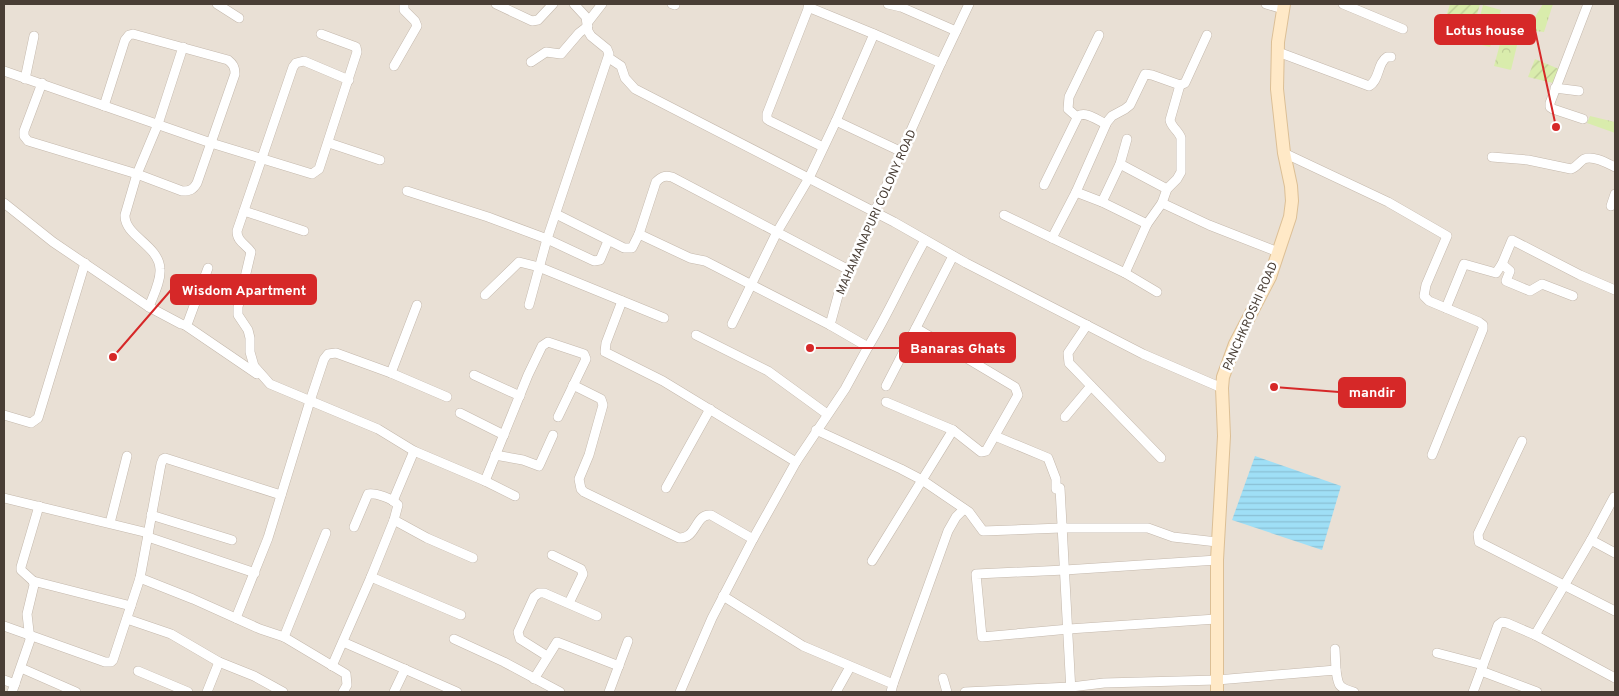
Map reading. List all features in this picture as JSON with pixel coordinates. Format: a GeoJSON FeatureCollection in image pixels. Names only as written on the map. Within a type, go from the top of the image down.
{"type":"FeatureCollection","features":[{"type":"Feature","properties":{"kind":"street"},"geometry":{"type":"LineString","coordinates":[[216,4],[239,18]]}},
{"type":"Feature","properties":{"kind":"street"},"geometry":{"type":"LineString","coordinates":[[394,66],[418,26],[404,10],[404,4]]}},
{"type":"Feature","properties":{"kind":"street"},"geometry":{"type":"LineString","coordinates":[[496,4],[532,21],[538,20],[553,4]]}},
{"type":"Feature","properties":{"kind":"street"},"geometry":{"type":"LineString","coordinates":[[529,306],[548,238],[609,58],[609,51],[591,36],[588,31],[586,17],[574,4]]}},
{"type":"Feature","properties":{"kind":"street"},"geometry":{"type":"LineString","coordinates":[[531,62],[546,52],[561,54],[588,24],[602,4]]}},
{"type":"Feature","properties":{"kind":"street"},"geometry":{"type":"LineString","coordinates":[[888,4],[900,7],[956,31]]}},
{"type":"Feature","properties":{"kind":"street","name":"MAHAMANAPURI COLONY ROAD"},"geometry":{"type":"LineString","coordinates":[[830,325],[839,292],[969,4]]}},
{"type":"Feature","properties":{"kind":"street"},"geometry":{"type":"LineString","coordinates":[[1266,4],[1284,6]]}},
{"type":"Feature","properties":{"kind":"street"},"geometry":{"type":"LineString","coordinates":[[1343,4],[1403,29]]}},
{"type":"Feature","properties":{"kind":"street"},"geometry":{"type":"LineString","coordinates":[[1583,120],[1550,107],[1550,103],[1588,4]]}},
{"type":"Feature","properties":{"kind":"street"},"geometry":{"type":"LineString","coordinates":[[823,147],[767,118],[809,6],[941,63]]}},
{"type":"Feature","properties":{"kind":"street","name":"PANCHKROSHI ROAD"},"geometry":{"type":"LineString","coordinates":[[1217,686],[1217,542],[1224,436],[1222,388],[1226,366],[1235,344],[1270,277],[1290,217],[1292,201],[1284,153],[1277,89],[1278,52],[1284,6]]}},
{"type":"Feature","properties":{"kind":"street"},"geometry":{"type":"LineString","coordinates":[[42,83],[24,131],[25,139],[137,174],[182,191],[189,191],[197,183],[235,74],[235,69],[228,60],[137,34],[129,36],[125,40],[104,106]]}},
{"type":"Feature","properties":{"kind":"street"},"geometry":{"type":"LineString","coordinates":[[4,71],[211,143],[312,174],[320,169],[357,52],[356,47],[321,34]]}},
{"type":"Feature","properties":{"kind":"street"},"geometry":{"type":"LineString","coordinates":[[732,324],[777,232],[809,178],[874,34]]}},
{"type":"Feature","properties":{"kind":"street"},"geometry":{"type":"LineString","coordinates":[[1077,118],[1068,109],[1069,97],[1099,35]]}},
{"type":"Feature","properties":{"kind":"street"},"geometry":{"type":"LineString","coordinates":[[1125,273],[1148,224],[1162,203],[1168,189],[1180,176],[1182,170],[1180,135],[1170,122],[1171,114],[1180,85],[1187,81],[1207,35]]}},
{"type":"Feature","properties":{"kind":"street"},"geometry":{"type":"LineString","coordinates":[[25,79],[34,36]]}},
{"type":"Feature","properties":{"kind":"street"},"geometry":{"type":"LineString","coordinates":[[149,307],[160,276],[158,259],[150,248],[127,226],[125,221],[137,174],[158,124],[183,47]]}},
{"type":"Feature","properties":{"kind":"street"},"geometry":{"type":"LineString","coordinates":[[1278,52],[1369,86],[1374,84],[1382,60],[1392,57]]}},
{"type":"Feature","properties":{"kind":"street"},"geometry":{"type":"LineString","coordinates":[[609,58],[621,66],[625,78],[634,89],[809,178],[1087,326],[1143,354],[1222,388]]}},
{"type":"Feature","properties":{"kind":"street"},"geometry":{"type":"LineString","coordinates":[[263,378],[254,366],[250,352],[248,330],[238,315],[238,307],[251,257],[249,249],[240,242],[237,236],[238,231],[293,67],[296,63],[304,61],[349,80]]}},
{"type":"Feature","properties":{"kind":"street"},"geometry":{"type":"LineString","coordinates":[[1052,238],[1076,192],[1106,124],[1112,116],[1130,105],[1143,76],[1145,74],[1152,75],[1180,85]]}},
{"type":"Feature","properties":{"kind":"street"},"geometry":{"type":"LineString","coordinates":[[1555,88],[1579,91]]}},
{"type":"Feature","properties":{"kind":"street"},"geometry":{"type":"LineString","coordinates":[[1044,184],[1080,114],[1086,114],[1106,124]]}},
{"type":"Feature","properties":{"kind":"street"},"geometry":{"type":"LineString","coordinates":[[836,121],[902,152]]}},
{"type":"Feature","properties":{"kind":"street"},"geometry":{"type":"LineString","coordinates":[[1102,202],[1120,164],[1126,139]]}},
{"type":"Feature","properties":{"kind":"street"},"geometry":{"type":"LineString","coordinates":[[329,143],[380,160]]}},
{"type":"Feature","properties":{"kind":"street"},"geometry":{"type":"LineString","coordinates":[[1284,153],[1388,202],[1447,236],[1424,294],[1425,298],[1478,322],[1483,325],[1484,329],[1432,455]]}},
{"type":"Feature","properties":{"kind":"street"},"geometry":{"type":"LineString","coordinates":[[1492,157],[1528,160],[1571,169],[1575,168],[1583,160],[1592,158],[1615,167]]}},
{"type":"Feature","properties":{"kind":"street"},"geometry":{"type":"LineString","coordinates":[[1120,164],[1168,189]]}},
{"type":"Feature","properties":{"kind":"street"},"geometry":{"type":"LineString","coordinates":[[556,214],[608,241],[628,249],[634,245],[640,234],[656,182],[661,177],[672,177],[849,270]]}},
{"type":"Feature","properties":{"kind":"street"},"geometry":{"type":"LineString","coordinates":[[407,191],[548,238],[594,261],[600,260],[608,241]]}},
{"type":"Feature","properties":{"kind":"street"},"geometry":{"type":"LineString","coordinates":[[1076,192],[1148,224]]}},
{"type":"Feature","properties":{"kind":"street"},"geometry":{"type":"LineString","coordinates":[[1611,206],[1615,194]]}},
{"type":"Feature","properties":{"kind":"street"},"geometry":{"type":"LineString","coordinates":[[1162,203],[1208,225],[1278,252]]}},
{"type":"Feature","properties":{"kind":"street"},"geometry":{"type":"LineString","coordinates":[[4,206],[53,242],[149,307],[185,324],[270,384],[378,429],[414,451],[515,496]]}},
{"type":"Feature","properties":{"kind":"street"},"geometry":{"type":"LineString","coordinates":[[244,211],[304,231]]}},
{"type":"Feature","properties":{"kind":"street"},"geometry":{"type":"LineString","coordinates":[[1004,215],[1125,273],[1157,292]]}},
{"type":"Feature","properties":{"kind":"street"},"geometry":{"type":"LineString","coordinates":[[640,234],[690,258],[705,261],[830,325],[868,348]]}},
{"type":"Feature","properties":{"kind":"street"},"geometry":{"type":"LineString","coordinates":[[680,692],[723,596],[753,539],[796,462],[845,389],[879,330],[910,265],[926,240]]}},
{"type":"Feature","properties":{"kind":"street"},"geometry":{"type":"LineString","coordinates":[[1446,308],[1464,264],[1496,273],[1512,240],[1580,275],[1615,290]]}},
{"type":"Feature","properties":{"kind":"street"},"geometry":{"type":"LineString","coordinates":[[886,386],[953,256]]}},
{"type":"Feature","properties":{"kind":"street"},"geometry":{"type":"LineString","coordinates":[[485,295],[519,262],[539,266],[664,318]]}},
{"type":"Feature","properties":{"kind":"street"},"geometry":{"type":"LineString","coordinates":[[4,416],[31,423],[38,418],[85,263]]}},
{"type":"Feature","properties":{"kind":"street"},"geometry":{"type":"LineString","coordinates":[[1502,264],[1510,271],[1506,281],[1530,291],[1542,284],[1573,296]]}},
{"type":"Feature","properties":{"kind":"street"},"geometry":{"type":"LineString","coordinates":[[185,324],[188,322],[208,268]]}},
{"type":"Feature","properties":{"kind":"street"},"geometry":{"type":"LineString","coordinates":[[622,301],[604,349],[606,352],[663,381],[796,462]]}},
{"type":"Feature","properties":{"kind":"street"},"geometry":{"type":"LineString","coordinates":[[390,373],[416,305]]}},
{"type":"Feature","properties":{"kind":"street"},"geometry":{"type":"LineString","coordinates":[[1087,326],[1068,353],[1068,363],[1161,458]]}},
{"type":"Feature","properties":{"kind":"street"},"geometry":{"type":"LineString","coordinates":[[886,402],[953,430],[981,452],[989,448],[1018,395],[1015,387],[916,328]]}},
{"type":"Feature","properties":{"kind":"street"},"geometry":{"type":"LineString","coordinates":[[696,336],[768,372],[827,414]]}},
{"type":"Feature","properties":{"kind":"street"},"geometry":{"type":"LineString","coordinates":[[485,481],[542,346],[548,342],[586,356],[585,363],[558,417]]}},
{"type":"Feature","properties":{"kind":"street"},"geometry":{"type":"LineString","coordinates":[[236,618],[268,538],[310,401],[324,359],[328,354],[336,353],[447,397]]}},
{"type":"Feature","properties":{"kind":"street"},"geometry":{"type":"LineString","coordinates":[[474,375],[520,396]]}},
{"type":"Feature","properties":{"kind":"street"},"geometry":{"type":"LineString","coordinates":[[573,385],[601,399],[604,405],[589,455],[579,480],[580,489],[679,538],[689,536],[702,516],[711,514],[753,539]]}},
{"type":"Feature","properties":{"kind":"street"},"geometry":{"type":"LineString","coordinates":[[1065,417],[1091,386]]}},
{"type":"Feature","properties":{"kind":"street"},"geometry":{"type":"LineString","coordinates":[[666,488],[710,409]]}},
{"type":"Feature","properties":{"kind":"street"},"geometry":{"type":"LineString","coordinates":[[460,413],[504,435]]}},
{"type":"Feature","properties":{"kind":"street"},"geometry":{"type":"LineString","coordinates":[[816,430],[922,480],[969,512],[983,531],[1061,528],[1148,528],[1173,537],[1217,542]]}},
{"type":"Feature","properties":{"kind":"street"},"geometry":{"type":"LineString","coordinates":[[872,560],[953,430]]}},
{"type":"Feature","properties":{"kind":"street"},"geometry":{"type":"LineString","coordinates":[[495,455],[522,460],[539,466],[553,435]]}},
{"type":"Feature","properties":{"kind":"street"},"geometry":{"type":"LineString","coordinates":[[995,436],[1048,458],[1056,480],[1065,570],[1071,690]]}},
{"type":"Feature","properties":{"kind":"street"},"geometry":{"type":"LineString","coordinates":[[1522,441],[1478,534],[1478,540],[1480,543],[1615,611]]}},
{"type":"Feature","properties":{"kind":"street"},"geometry":{"type":"LineString","coordinates":[[393,501],[414,451]]}},
{"type":"Feature","properties":{"kind":"street"},"geometry":{"type":"LineString","coordinates":[[110,523],[127,456]]}},
{"type":"Feature","properties":{"kind":"street"},"geometry":{"type":"LineString","coordinates":[[4,626],[108,663],[113,660],[140,578],[161,464],[165,458],[281,495]]}},
{"type":"Feature","properties":{"kind":"street"},"geometry":{"type":"LineString","coordinates":[[332,666],[371,577],[394,520],[398,505],[393,501],[368,494],[354,527]]}},
{"type":"Feature","properties":{"kind":"street"},"geometry":{"type":"LineString","coordinates":[[1536,635],[1614,497]]}},
{"type":"Feature","properties":{"kind":"street"},"geometry":{"type":"LineString","coordinates":[[4,498],[110,523],[255,573]]}},
{"type":"Feature","properties":{"kind":"street"},"geometry":{"type":"LineString","coordinates":[[39,506],[21,567],[23,572],[34,580],[131,606]]}},
{"type":"Feature","properties":{"kind":"street"},"geometry":{"type":"LineString","coordinates":[[723,596],[803,646],[892,688],[948,531],[964,508]]}},
{"type":"Feature","properties":{"kind":"street"},"geometry":{"type":"LineString","coordinates":[[151,515],[232,540]]}},
{"type":"Feature","properties":{"kind":"street"},"geometry":{"type":"LineString","coordinates":[[394,520],[427,538],[473,558]]}},
{"type":"Feature","properties":{"kind":"street"},"geometry":{"type":"LineString","coordinates":[[284,637],[326,533]]}},
{"type":"Feature","properties":{"kind":"street"},"geometry":{"type":"LineString","coordinates":[[1591,540],[1615,553]]}},
{"type":"Feature","properties":{"kind":"street"},"geometry":{"type":"LineString","coordinates":[[552,555],[581,569],[582,574],[569,603]]}},
{"type":"Feature","properties":{"kind":"street"},"geometry":{"type":"LineString","coordinates":[[1216,620],[982,637],[976,574],[1217,560]]}},
{"type":"Feature","properties":{"kind":"street"},"geometry":{"type":"LineString","coordinates":[[371,577],[461,614]]}},
{"type":"Feature","properties":{"kind":"street"},"geometry":{"type":"LineString","coordinates":[[140,578],[260,629],[284,637],[346,674],[347,685],[342,692]]}},
{"type":"Feature","properties":{"kind":"street"},"geometry":{"type":"LineString","coordinates":[[4,680],[13,688],[30,640],[27,614],[34,580]]}},
{"type":"Feature","properties":{"kind":"street"},"geometry":{"type":"LineString","coordinates":[[547,656],[520,639],[518,632],[534,597],[539,593],[544,593],[597,616]]}},
{"type":"Feature","properties":{"kind":"street"},"geometry":{"type":"LineString","coordinates":[[127,619],[171,634],[219,662],[254,676],[282,692]]}},
{"type":"Feature","properties":{"kind":"street"},"geometry":{"type":"LineString","coordinates":[[1473,692],[1498,625],[1502,622],[1507,622],[1536,635],[1615,678]]}},
{"type":"Feature","properties":{"kind":"street"},"geometry":{"type":"LineString","coordinates":[[454,639],[504,662],[560,692]]}},
{"type":"Feature","properties":{"kind":"street"},"geometry":{"type":"LineString","coordinates":[[609,692],[628,641]]}},
{"type":"Feature","properties":{"kind":"street"},"geometry":{"type":"LineString","coordinates":[[343,642],[456,692]]}},
{"type":"Feature","properties":{"kind":"street"},"geometry":{"type":"LineString","coordinates":[[534,679],[557,642],[619,666]]}},
{"type":"Feature","properties":{"kind":"street"},"geometry":{"type":"LineString","coordinates":[[1335,649],[1336,670],[1340,687],[1354,692]]}},
{"type":"Feature","properties":{"kind":"street"},"geometry":{"type":"LineString","coordinates":[[1437,653],[1482,668],[1537,692]]}},
{"type":"Feature","properties":{"kind":"street"},"geometry":{"type":"LineString","coordinates":[[207,692],[219,662]]}},
{"type":"Feature","properties":{"kind":"street"},"geometry":{"type":"LineString","coordinates":[[836,692],[850,667]]}},
{"type":"Feature","properties":{"kind":"street"},"geometry":{"type":"LineString","coordinates":[[21,668],[76,692]]}},
{"type":"Feature","properties":{"kind":"street"},"geometry":{"type":"LineString","coordinates":[[394,692],[405,669]]}},
{"type":"Feature","properties":{"kind":"street"},"geometry":{"type":"LineString","coordinates":[[965,692],[1071,690],[1104,683],[1217,686],[1336,670]]}},
{"type":"Feature","properties":{"kind":"street"},"geometry":{"type":"LineString","coordinates":[[138,671],[188,692]]}},
{"type":"Feature","properties":{"kind":"street"},"geometry":{"type":"LineString","coordinates":[[942,678],[947,692]]}},
{"type":"Feature","properties":{"kind":"shaded area"},"geometry":{"type":"Polygon","coordinates":[[[4,4],[1615,4],[1615,692],[4,692],[4,4]]]}},
{"type":"Feature","properties":{"kind":"green space"},"geometry":{"type":"Polygon","coordinates":[[[1450,4],[1480,4],[1469,43],[1441,34],[1450,4]]]}},
{"type":"Feature","properties":{"kind":"green space"},"geometry":{"type":"Polygon","coordinates":[[[1543,4],[1553,4],[1544,32],[1527,30],[1543,4]]]}},
{"type":"Feature","properties":{"kind":"green space"},"geometry":{"type":"Polygon","coordinates":[[[1483,5],[1501,10],[1490,47],[1473,43],[1483,5]]]}},
{"type":"Feature","properties":{"kind":"green space"},"geometry":{"type":"Polygon","coordinates":[[[1504,29],[1520,33],[1511,70],[1494,66],[1504,29]]]}},
{"type":"Feature","properties":{"kind":"green space"},"geometry":{"type":"Polygon","coordinates":[[[1535,59],[1559,69],[1553,83],[1528,77],[1535,59]]]}},
{"type":"Feature","properties":{"kind":"green space"},"geometry":{"type":"Polygon","coordinates":[[[1590,116],[1615,122],[1615,133],[1587,123],[1590,116]]]}},
{"type":"Feature","properties":{"kind":"water"},"geometry":{"type":"Polygon","coordinates":[[[1255,456],[1341,486],[1322,550],[1232,520],[1255,456]]]}},
{"type":"Feature","properties":{"kind":"place","name":"Lotus house"},"geometry":{"type":"Point","coordinates":[1556,127]}},
{"type":"Feature","properties":{"kind":"place","name":"Banaras Ghats"},"geometry":{"type":"Point","coordinates":[810,348]}},
{"type":"Feature","properties":{"kind":"place","name":"Wisdom Apartment"},"geometry":{"type":"Point","coordinates":[113,357]}},
{"type":"Feature","properties":{"kind":"place","name":"mandir"},"geometry":{"type":"Point","coordinates":[1274,387]}}]}
